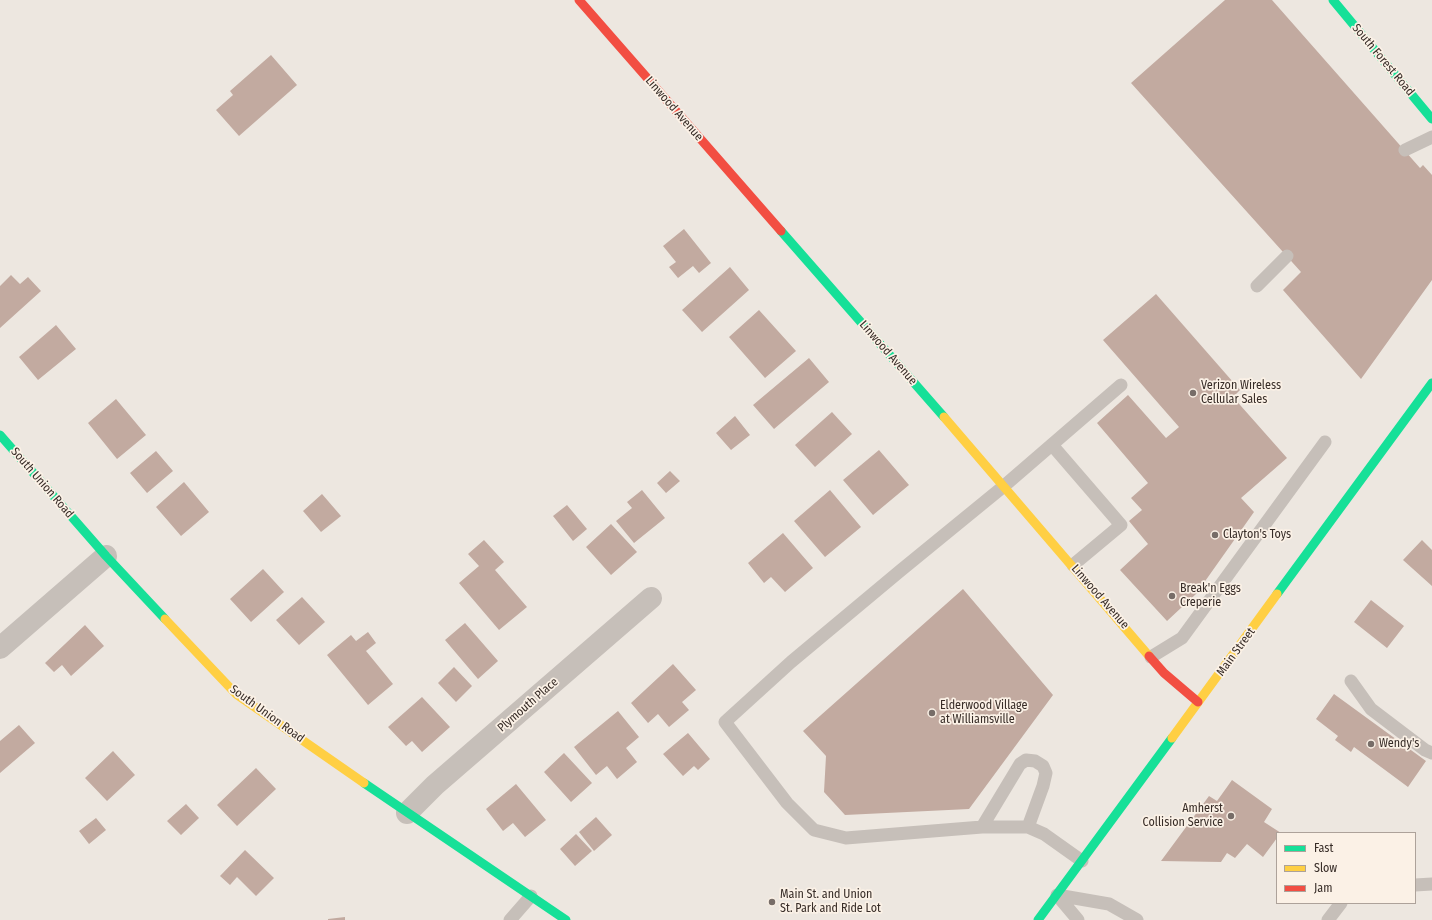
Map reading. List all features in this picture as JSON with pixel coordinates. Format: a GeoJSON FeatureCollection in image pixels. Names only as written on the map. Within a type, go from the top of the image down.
{"type":"FeatureCollection","features":[{"type":"Feature","properties":{"kind":"main road","name":"Linwood Avenue"},"geometry":{"type":"LineString","coordinates":[[579,0],[1073,565],[1164,673],[1198,702]]}},
{"type":"Feature","properties":{"kind":"main road","name":"South Forest Road"},"geometry":{"type":"LineString","coordinates":[[1333,0],[1432,119]]}},
{"type":"Feature","properties":{"kind":"main road","name":"Main Street"},"geometry":{"type":"LineString","coordinates":[[1038,920],[1432,383]]}},
{"type":"Feature","properties":{"kind":"main road","name":"South Union Road"},"geometry":{"type":"LineString","coordinates":[[0,435],[106,556],[206,664],[236,694],[407,813],[566,920]]}},
{"type":"Feature","properties":{"kind":"street"},"geometry":{"type":"LineString","coordinates":[[0,648],[106,556]]}},
{"type":"Feature","properties":{"kind":"street","name":"Plymouth Place"},"geometry":{"type":"LineString","coordinates":[[407,813],[435,785],[651,598]]}},
{"type":"Feature","properties":{"kind":"lane"},"geometry":{"type":"LineString","coordinates":[[1405,150],[1432,137]]}},
{"type":"Feature","properties":{"kind":"lane"},"geometry":{"type":"LineString","coordinates":[[1257,286],[1287,256]]}},
{"type":"Feature","properties":{"kind":"lane"},"geometry":{"type":"LineString","coordinates":[[1082,861],[1044,834],[1028,827],[982,827],[846,838],[814,830],[787,803],[725,722],[797,657],[900,570],[1004,486],[1121,385]]}},
{"type":"Feature","properties":{"kind":"lane"},"geometry":{"type":"LineString","coordinates":[[1151,657],[1182,638],[1325,442]]}},
{"type":"Feature","properties":{"kind":"lane"},"geometry":{"type":"LineString","coordinates":[[1052,444],[1121,525],[1073,565]]}},
{"type":"Feature","properties":{"kind":"lane"},"geometry":{"type":"LineString","coordinates":[[1351,681],[1371,709],[1425,750],[1432,753]]}},
{"type":"Feature","properties":{"kind":"lane"},"geometry":{"type":"LineString","coordinates":[[982,827],[1020,764],[1026,760],[1035,761],[1043,766],[1046,773],[1043,786],[1028,827]]}},
{"type":"Feature","properties":{"kind":"lane"},"geometry":{"type":"LineString","coordinates":[[1416,885],[1432,884]]}},
{"type":"Feature","properties":{"kind":"lane"},"geometry":{"type":"LineString","coordinates":[[1057,895],[1078,920]]}},
{"type":"Feature","properties":{"kind":"lane"},"geometry":{"type":"LineString","coordinates":[[1057,895],[1108,904],[1137,920]]}},
{"type":"Feature","properties":{"kind":"lane"},"geometry":{"type":"LineString","coordinates":[[510,920],[530,896]]}},
{"type":"Feature","properties":{"kind":"lane"},"geometry":{"type":"LineString","coordinates":[[1328,920],[1340,904]]}},
{"type":"Feature","properties":{"kind":"building"},"geometry":{"type":"Polygon","coordinates":[[[1225,0],[1272,0],[1420,168],[1423,165],[1432,175],[1432,280],[1361,379],[1283,290],[1301,272],[1131,83],[1225,0]]]}},
{"type":"Feature","properties":{"kind":"building"},"geometry":{"type":"Polygon","coordinates":[[[271,55],[297,85],[239,136],[216,110],[233,95],[230,91],[271,55]]]}},
{"type":"Feature","properties":{"kind":"building"},"geometry":{"type":"Polygon","coordinates":[[[684,229],[711,263],[699,273],[693,266],[678,278],[669,267],[676,262],[663,246],[684,229]]]}},
{"type":"Feature","properties":{"kind":"building"},"geometry":{"type":"Polygon","coordinates":[[[730,267],[749,290],[702,332],[682,310],[730,267]]]}},
{"type":"Feature","properties":{"kind":"building"},"geometry":{"type":"Polygon","coordinates":[[[11,275],[20,284],[28,277],[41,291],[0,328],[0,286],[11,275]]]}},
{"type":"Feature","properties":{"kind":"building"},"geometry":{"type":"Polygon","coordinates":[[[1156,294],[1240,390],[1233,397],[1287,458],[1241,498],[1254,512],[1196,594],[1167,621],[1120,570],[1148,544],[1129,521],[1142,510],[1131,498],[1148,483],[1097,423],[1128,395],[1166,438],[1179,427],[1103,340],[1156,294]]]}},
{"type":"Feature","properties":{"kind":"building"},"geometry":{"type":"Polygon","coordinates":[[[759,310],[796,351],[765,378],[729,337],[759,310]]]}},
{"type":"Feature","properties":{"kind":"building"},"geometry":{"type":"Polygon","coordinates":[[[56,325],[76,349],[38,380],[19,357],[56,325]]]}},
{"type":"Feature","properties":{"kind":"building"},"geometry":{"type":"Polygon","coordinates":[[[809,358],[829,382],[774,429],[753,405],[809,358]]]}},
{"type":"Feature","properties":{"kind":"building"},"geometry":{"type":"Polygon","coordinates":[[[116,399],[146,435],[117,459],[88,423],[116,399]]]}},
{"type":"Feature","properties":{"kind":"building"},"geometry":{"type":"Polygon","coordinates":[[[832,412],[852,434],[815,467],[795,445],[832,412]]]}},
{"type":"Feature","properties":{"kind":"building"},"geometry":{"type":"Polygon","coordinates":[[[735,416],[750,435],[731,450],[716,433],[735,416]]]}},
{"type":"Feature","properties":{"kind":"building"},"geometry":{"type":"Polygon","coordinates":[[[879,450],[909,485],[873,515],[843,480],[879,450]]]}},
{"type":"Feature","properties":{"kind":"building"},"geometry":{"type":"Polygon","coordinates":[[[156,451],[173,471],[147,493],[130,473],[156,451]]]}},
{"type":"Feature","properties":{"kind":"building"},"geometry":{"type":"Polygon","coordinates":[[[670,471],[680,481],[666,493],[657,483],[670,471]]]}},
{"type":"Feature","properties":{"kind":"building"},"geometry":{"type":"Polygon","coordinates":[[[184,482],[209,512],[181,536],[156,507],[184,482]]]}},
{"type":"Feature","properties":{"kind":"building"},"geometry":{"type":"Polygon","coordinates":[[[642,490],[665,518],[634,543],[616,521],[632,508],[627,502],[642,490]]]}},
{"type":"Feature","properties":{"kind":"building"},"geometry":{"type":"Polygon","coordinates":[[[830,490],[861,527],[825,557],[794,521],[830,490]]]}},
{"type":"Feature","properties":{"kind":"building"},"geometry":{"type":"Polygon","coordinates":[[[322,494],[341,516],[321,532],[303,511],[322,494]]]}},
{"type":"Feature","properties":{"kind":"building"},"geometry":{"type":"Polygon","coordinates":[[[567,505],[587,529],[573,541],[553,516],[567,505]]]}},
{"type":"Feature","properties":{"kind":"building"},"geometry":{"type":"Polygon","coordinates":[[[611,524],[637,552],[611,575],[586,547],[611,524]]]}},
{"type":"Feature","properties":{"kind":"building"},"geometry":{"type":"Polygon","coordinates":[[[783,533],[813,568],[785,592],[771,577],[764,583],[748,563],[783,533]]]}},
{"type":"Feature","properties":{"kind":"building"},"geometry":{"type":"Polygon","coordinates":[[[484,540],[504,562],[495,570],[527,607],[499,630],[459,583],[479,566],[468,554],[484,540]]]}},
{"type":"Feature","properties":{"kind":"building"},"geometry":{"type":"Polygon","coordinates":[[[1422,540],[1432,550],[1432,586],[1403,560],[1422,540]]]}},
{"type":"Feature","properties":{"kind":"building"},"geometry":{"type":"Polygon","coordinates":[[[263,569],[284,592],[251,622],[230,599],[263,569]]]}},
{"type":"Feature","properties":{"kind":"building","name":"Elderwood Village at Williamsville"},"geometry":{"type":"Polygon","coordinates":[[[963,589],[1053,695],[969,809],[845,815],[824,792],[826,756],[803,731],[963,589]]]}},
{"type":"Feature","properties":{"kind":"building"},"geometry":{"type":"Polygon","coordinates":[[[302,597],[325,622],[299,645],[276,620],[302,597]]]}},
{"type":"Feature","properties":{"kind":"building"},"geometry":{"type":"Polygon","coordinates":[[[1371,600],[1404,626],[1387,648],[1354,622],[1371,600]]]}},
{"type":"Feature","properties":{"kind":"building"},"geometry":{"type":"Polygon","coordinates":[[[465,623],[498,661],[478,679],[445,640],[465,623]]]}},
{"type":"Feature","properties":{"kind":"building"},"geometry":{"type":"Polygon","coordinates":[[[85,625],[104,646],[71,676],[62,665],[54,672],[45,663],[85,625]]]}},
{"type":"Feature","properties":{"kind":"building"},"geometry":{"type":"Polygon","coordinates":[[[368,632],[376,643],[366,651],[393,684],[368,705],[327,655],[351,635],[356,641],[368,632]]]}},
{"type":"Feature","properties":{"kind":"building"},"geometry":{"type":"Polygon","coordinates":[[[673,664],[696,690],[682,702],[689,710],[669,727],[658,714],[648,723],[631,703],[673,664]]]}},
{"type":"Feature","properties":{"kind":"building"},"geometry":{"type":"Polygon","coordinates":[[[454,667],[472,686],[456,702],[438,683],[454,667]]]}},
{"type":"Feature","properties":{"kind":"building","name":"Wendy's"},"geometry":{"type":"Polygon","coordinates":[[[1334,694],[1426,761],[1408,787],[1354,747],[1351,752],[1335,740],[1338,736],[1316,719],[1334,694]]]}},
{"type":"Feature","properties":{"kind":"building"},"geometry":{"type":"Polygon","coordinates":[[[422,697],[450,727],[422,752],[412,741],[406,746],[388,727],[422,697]]]}},
{"type":"Feature","properties":{"kind":"building"},"geometry":{"type":"Polygon","coordinates":[[[618,711],[639,737],[626,748],[637,762],[617,779],[607,766],[596,775],[574,747],[618,711]]]}},
{"type":"Feature","properties":{"kind":"building"},"geometry":{"type":"Polygon","coordinates":[[[19,725],[35,743],[0,773],[0,741],[19,725]]]}},
{"type":"Feature","properties":{"kind":"building"},"geometry":{"type":"Polygon","coordinates":[[[688,733],[710,759],[698,770],[694,766],[683,776],[663,754],[688,733]]]}},
{"type":"Feature","properties":{"kind":"building"},"geometry":{"type":"Polygon","coordinates":[[[113,751],[135,775],[107,801],[85,778],[113,751]]]}},
{"type":"Feature","properties":{"kind":"building"},"geometry":{"type":"Polygon","coordinates":[[[564,753],[592,783],[571,802],[544,772],[564,753]]]}},
{"type":"Feature","properties":{"kind":"building"},"geometry":{"type":"Polygon","coordinates":[[[256,768],[276,789],[237,826],[217,805],[256,768]]]}},
{"type":"Feature","properties":{"kind":"building","name":"Amherst Collision Service"},"geometry":{"type":"Polygon","coordinates":[[[1232,780],[1272,809],[1264,822],[1279,832],[1276,832],[1276,839],[1263,857],[1247,844],[1235,858],[1227,853],[1221,862],[1161,861],[1209,796],[1217,801],[1232,780]]]}},
{"type":"Feature","properties":{"kind":"building"},"geometry":{"type":"Polygon","coordinates":[[[516,784],[546,820],[525,837],[513,823],[503,831],[486,809],[516,784]]]}},
{"type":"Feature","properties":{"kind":"building"},"geometry":{"type":"Polygon","coordinates":[[[186,804],[199,818],[181,835],[167,821],[186,804]]]}},
{"type":"Feature","properties":{"kind":"building"},"geometry":{"type":"Polygon","coordinates":[[[596,817],[612,835],[594,851],[579,832],[596,817]]]}},
{"type":"Feature","properties":{"kind":"building"},"geometry":{"type":"Polygon","coordinates":[[[96,818],[106,830],[89,844],[79,831],[96,818]]]}},
{"type":"Feature","properties":{"kind":"building"},"geometry":{"type":"Polygon","coordinates":[[[576,834],[592,851],[575,866],[560,849],[576,834]]]}},
{"type":"Feature","properties":{"kind":"building"},"geometry":{"type":"Polygon","coordinates":[[[245,850],[274,878],[256,896],[237,877],[230,885],[220,876],[245,850]]]}},
{"type":"Feature","properties":{"kind":"building"},"geometry":{"type":"Polygon","coordinates":[[[345,917],[345,920],[328,920],[328,919],[345,917]]]}},
{"type":"Feature","properties":{"kind":"traffic: fast"},"geometry":{"type":"LineString","coordinates":[[1333,0],[1432,119]]}},
{"type":"Feature","properties":{"kind":"traffic: fast"},"geometry":{"type":"LineString","coordinates":[[781,231],[944,417]]}},
{"type":"Feature","properties":{"kind":"traffic: fast"},"geometry":{"type":"LineString","coordinates":[[1277,594],[1432,383]]}},
{"type":"Feature","properties":{"kind":"traffic: fast"},"geometry":{"type":"LineString","coordinates":[[0,435],[106,556],[165,619]]}},
{"type":"Feature","properties":{"kind":"traffic: fast"},"geometry":{"type":"LineString","coordinates":[[1038,920],[1172,738]]}},
{"type":"Feature","properties":{"kind":"traffic: fast"},"geometry":{"type":"LineString","coordinates":[[364,783],[566,920]]}},
{"type":"Feature","properties":{"kind":"traffic: slow"},"geometry":{"type":"LineString","coordinates":[[944,417],[1149,656]]}},
{"type":"Feature","properties":{"kind":"traffic: slow"},"geometry":{"type":"LineString","coordinates":[[1172,738],[1277,594]]}},
{"type":"Feature","properties":{"kind":"traffic: slow"},"geometry":{"type":"LineString","coordinates":[[165,619],[236,694],[364,783]]}},
{"type":"Feature","properties":{"kind":"traffic: jam"},"geometry":{"type":"LineString","coordinates":[[579,0],[781,231]]}},
{"type":"Feature","properties":{"kind":"traffic: jam"},"geometry":{"type":"LineString","coordinates":[[1149,656],[1164,673],[1198,702]]}},
{"type":"Feature","properties":{"kind":"place","name":"Verizon Wireless Cellular Sales"},"geometry":{"type":"Point","coordinates":[1193,393]}},
{"type":"Feature","properties":{"kind":"place","name":"Clayton's Toys"},"geometry":{"type":"Point","coordinates":[1215,535]}},
{"type":"Feature","properties":{"kind":"place","name":"Break'n Eggs Creperie"},"geometry":{"type":"Point","coordinates":[1172,596]}},
{"type":"Feature","properties":{"kind":"place","name":"Elderwood Village at Williamsville"},"geometry":{"type":"Point","coordinates":[932,713]}},
{"type":"Feature","properties":{"kind":"place","name":"Wendy's"},"geometry":{"type":"Point","coordinates":[1371,744]}},
{"type":"Feature","properties":{"kind":"place","name":"Amherst Collision Service"},"geometry":{"type":"Point","coordinates":[1231,816]}},
{"type":"Feature","properties":{"kind":"place","name":"Main St. and Union St. Park and Ride Lot"},"geometry":{"type":"Point","coordinates":[772,902]}}]}
